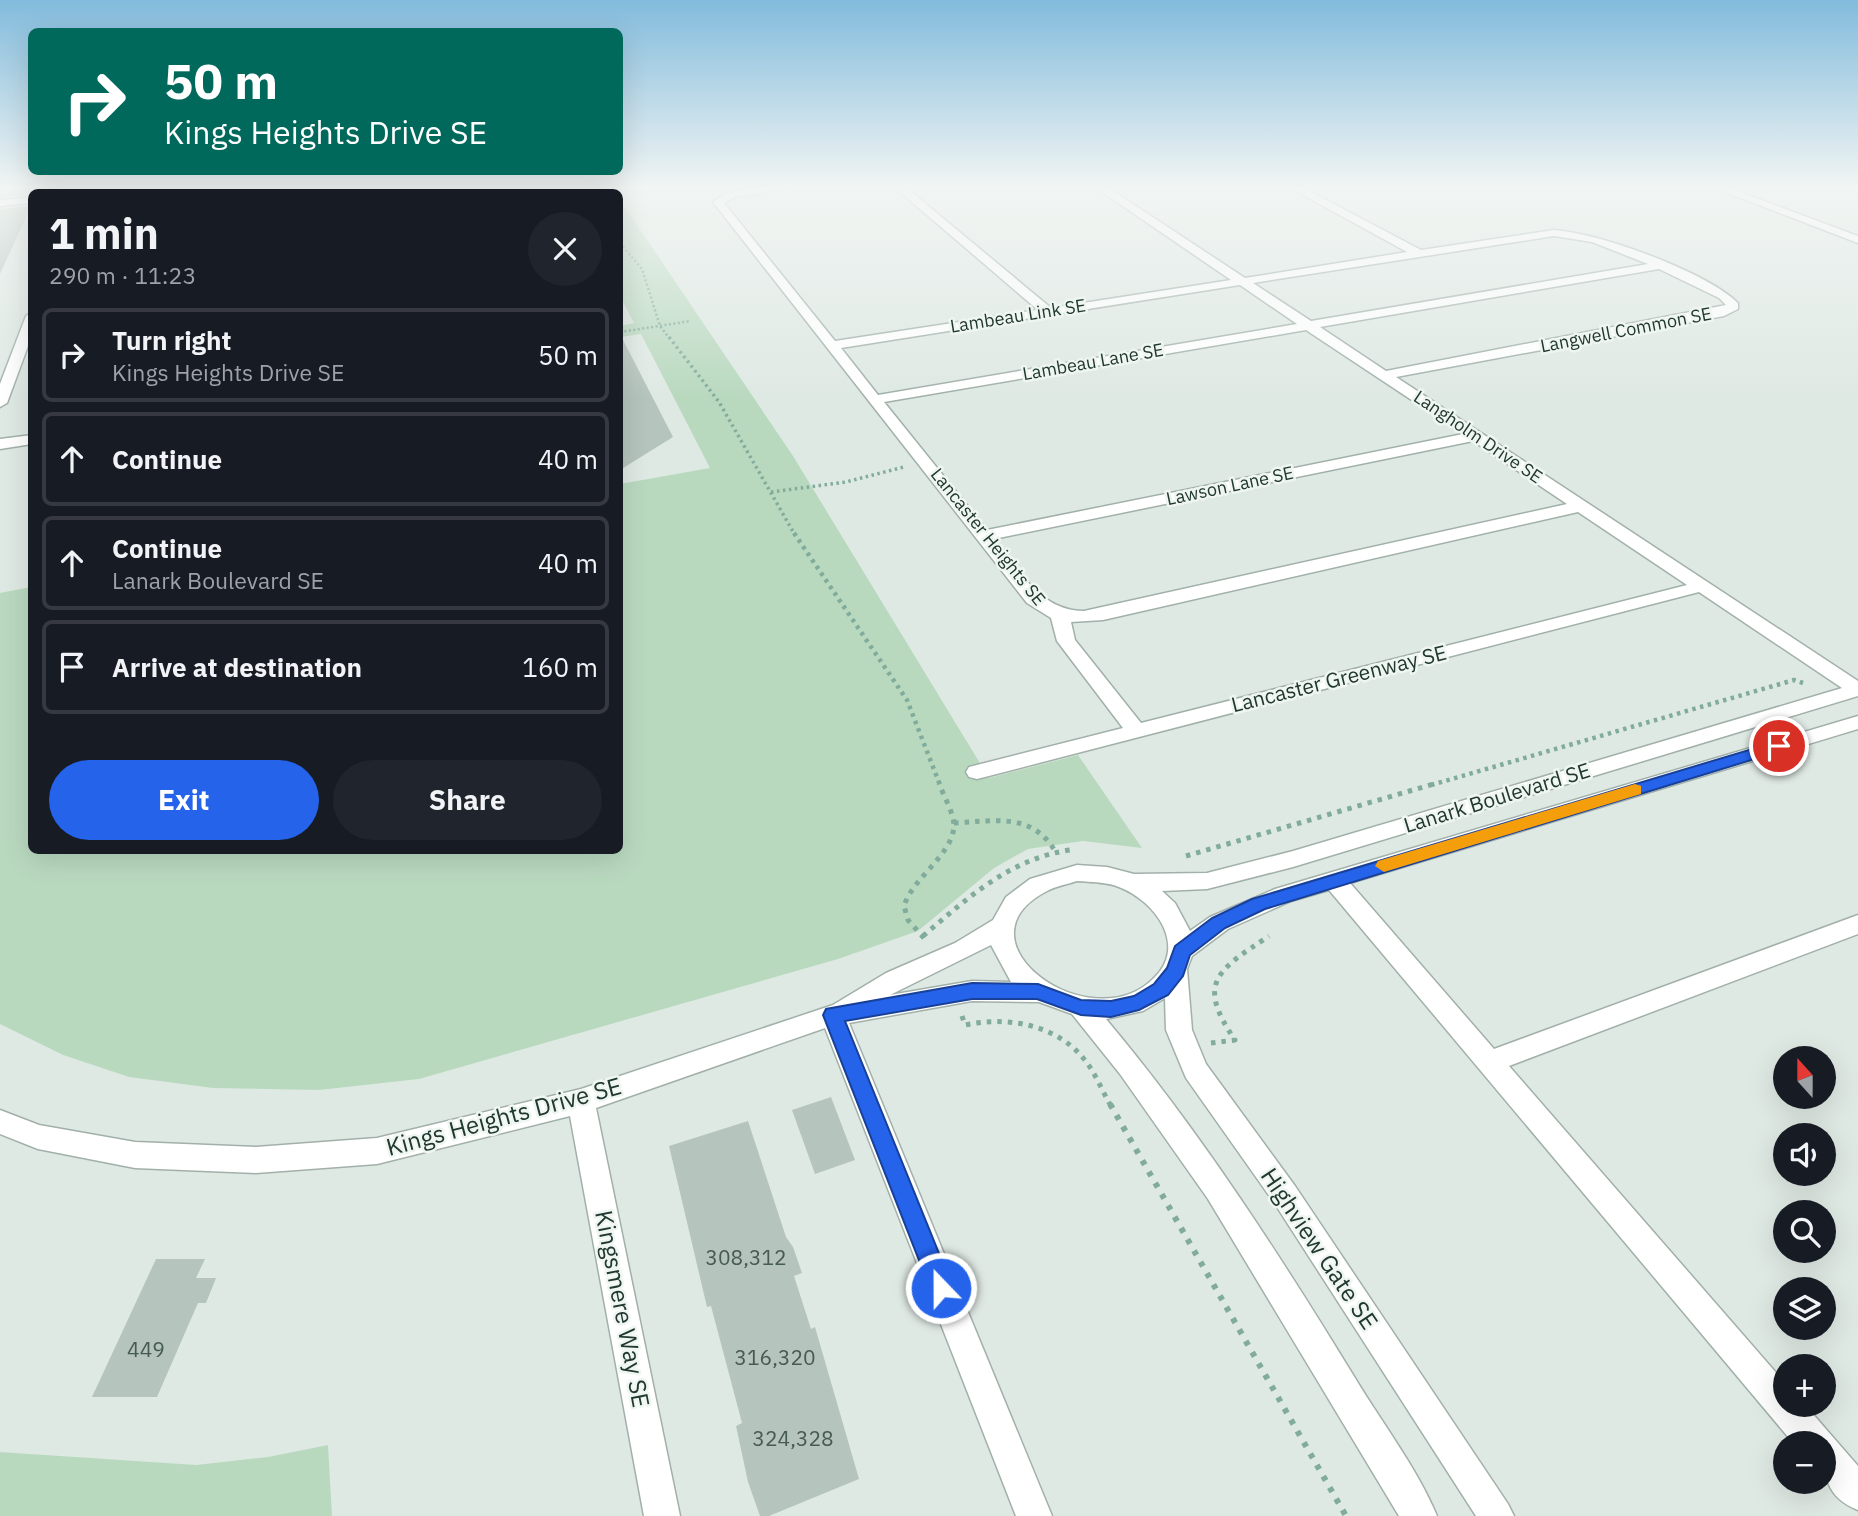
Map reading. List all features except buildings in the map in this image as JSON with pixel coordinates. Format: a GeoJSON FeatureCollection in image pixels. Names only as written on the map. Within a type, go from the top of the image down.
{"type":"FeatureCollection","features":[{"type":"Feature","properties":{"kind":"street","name":"Lancaster Heights SE"},"geometry":{"type":"LineString","coordinates":[[762,256],[1033,599],[1060,615],[1074,618],[1103,615],[1582,506]]}},
{"type":"Feature","properties":{"kind":"street"},"geometry":{"type":"LineString","coordinates":[[981,256],[1047,311]]}},
{"type":"Feature","properties":{"kind":"street","name":"Langholm Drive SE"},"geometry":{"type":"LineString","coordinates":[[1204,256],[1858,690]]}},
{"type":"Feature","properties":{"kind":"street","name":"Langwell Common SE"},"geometry":{"type":"LineString","coordinates":[[1242,281],[1408,256]]}},
{"type":"Feature","properties":{"kind":"street","name":"Langwell Common SE"},"geometry":{"type":"LineString","coordinates":[[1384,375],[1724,312],[1734,306],[1723,295],[1634,256]]}},
{"type":"Feature","properties":{"kind":"street","name":"Lambeau Lane SE"},"geometry":{"type":"LineString","coordinates":[[877,399],[1657,266]]}},
{"type":"Feature","properties":{"kind":"street","name":"Lambeau Link SE"},"geometry":{"type":"LineString","coordinates":[[834,345],[1242,281]]}},
{"type":"Feature","properties":{"kind":"street"},"geometry":{"type":"LineString","coordinates":[[0,403],[28,327]]}},
{"type":"Feature","properties":{"kind":"street"},"geometry":{"type":"LineString","coordinates":[[0,430],[28,426]]}},
{"type":"Feature","properties":{"kind":"street","name":"Lawson Lane SE"},"geometry":{"type":"LineString","coordinates":[[984,536],[1476,436]]}},
{"type":"Feature","properties":{"kind":"street"},"geometry":{"type":"LineString","coordinates":[[0,444],[28,440]]}},
{"type":"Feature","properties":{"kind":"street","name":"Lancaster Greenway SE"},"geometry":{"type":"LineString","coordinates":[[976,772],[1703,586]]}},
{"type":"Feature","properties":{"kind":"street"},"geometry":{"type":"LineString","coordinates":[[1060,615],[1066,642],[1136,730]]}},
{"type":"Feature","properties":{"kind":"street","name":"Lanark Boulevard SE"},"geometry":{"type":"LineString","coordinates":[[1133,883],[1207,881],[1293,859],[1858,690]]}},
{"type":"Feature","properties":{"kind":"street","name":"Lanark Boulevard SE"},"geometry":{"type":"LineString","coordinates":[[1179,961],[1219,923],[1248,909],[1334,880],[1858,722]]}},
{"type":"Feature","properties":{"kind":"street"},"geometry":{"type":"LineString","coordinates":[[1077,873],[1105,874],[1133,883],[1154,896],[1170,912],[1179,931],[1179,961],[1161,989],[1139,1002],[1111,1009],[1081,1007],[1038,992],[1020,977],[1009,961],[1002,943],[1002,926],[1011,905],[1027,889],[1050,878],[1077,873]]}},
{"type":"Feature","properties":{"kind":"street"},"geometry":{"type":"LineString","coordinates":[[1334,880],[1805,1431]]}},
{"type":"Feature","properties":{"kind":"street"},"geometry":{"type":"LineString","coordinates":[[1489,1062],[1858,924]]}},
{"type":"Feature","properties":{"kind":"street","name":"Kings Heights Drive SE"},"geometry":{"type":"LineString","coordinates":[[833,1015],[895,980],[972,946],[1002,926]]}},
{"type":"Feature","properties":{"kind":"street","name":"Highview Gate SE"},"geometry":{"type":"LineString","coordinates":[[1179,961],[1179,1030],[1195,1070],[1285,1195],[1496,1516]]}},
{"type":"Feature","properties":{"kind":"street","name":"Kings Heights Drive SE"},"geometry":{"type":"LineString","coordinates":[[0,1122],[38,1137],[135,1155],[256,1160],[377,1151],[580,1101],[833,1015],[972,991],[1038,992]]}},
{"type":"Feature","properties":{"kind":"street"},"geometry":{"type":"LineString","coordinates":[[1081,1007],[1130,1064],[1210,1179],[1419,1516]]}},
{"type":"Feature","properties":{"kind":"street"},"geometry":{"type":"LineString","coordinates":[[833,1015],[1034,1516]]}},
{"type":"Feature","properties":{"kind":"street","name":"Kingsmere Way SE"},"geometry":{"type":"LineString","coordinates":[[580,1101],[662,1516]]}},
{"type":"Feature","properties":{"kind":"street"},"geometry":{"type":"LineString","coordinates":[[1836,1466],[1858,1493]]}},
{"type":"Feature","properties":{"kind":"path"},"geometry":{"type":"LineString","coordinates":[[631,256],[642,269],[660,326],[719,402],[810,559],[835,590],[907,700],[954,822],[952,839],[907,894],[903,905],[906,916],[923,936],[1009,868],[1031,857],[1055,851],[1078,850]]}},
{"type":"Feature","properties":{"kind":"path"},"geometry":{"type":"LineString","coordinates":[[623,332],[691,321]]}},
{"type":"Feature","properties":{"kind":"path"},"geometry":{"type":"LineString","coordinates":[[771,492],[846,482],[908,466]]}},
{"type":"Feature","properties":{"kind":"path"},"geometry":{"type":"LineString","coordinates":[[1182,857],[1794,680],[1804,683]]}},
{"type":"Feature","properties":{"kind":"path"},"geometry":{"type":"LineString","coordinates":[[954,822],[1033,827],[1045,836],[1055,851]]}},
{"type":"Feature","properties":{"kind":"path"},"geometry":{"type":"LineString","coordinates":[[1199,1045],[1235,1040],[1216,1010],[1212,990],[1215,978],[1221,968],[1269,936]]}},
{"type":"Feature","properties":{"kind":"path"},"geometry":{"type":"LineString","coordinates":[[965,1025],[998,1019],[1039,1028],[1056,1036],[1084,1059],[1346,1516]]}},
{"type":"Feature","properties":{"kind":"green space"},"geometry":{"type":"Polygon","coordinates":[[[623,256],[658,256],[793,456],[989,778],[1078,755],[1142,848],[1083,841],[1028,849],[994,868],[918,931],[838,959],[419,1079],[319,1090],[213,1088],[129,1077],[63,1055],[0,1024],[0,593],[28,588],[28,854],[623,854],[623,483],[710,468],[641,334],[623,337],[623,325],[634,323],[623,302],[623,256]]]}},
{"type":"Feature","properties":{"kind":"green space"},"geometry":{"type":"Polygon","coordinates":[[[328,1445],[332,1516],[0,1516],[0,1452],[196,1465],[268,1457],[328,1445]]]}},
{"type":"Feature","properties":{"kind":"slow traffic"},"geometry":{"type":"LineString","coordinates":[[1384,866],[1635,790]]}},
{"type":"Feature","properties":{"kind":"route"},"geometry":{"type":"LineString","coordinates":[[941,1288],[833,1015],[972,991],[1038,992],[1058,1002],[1111,1009],[1139,1002],[1161,989],[1176,971],[1181,951],[1219,923],[1259,904],[1307,887],[1409,859],[1779,746]]}}]}
